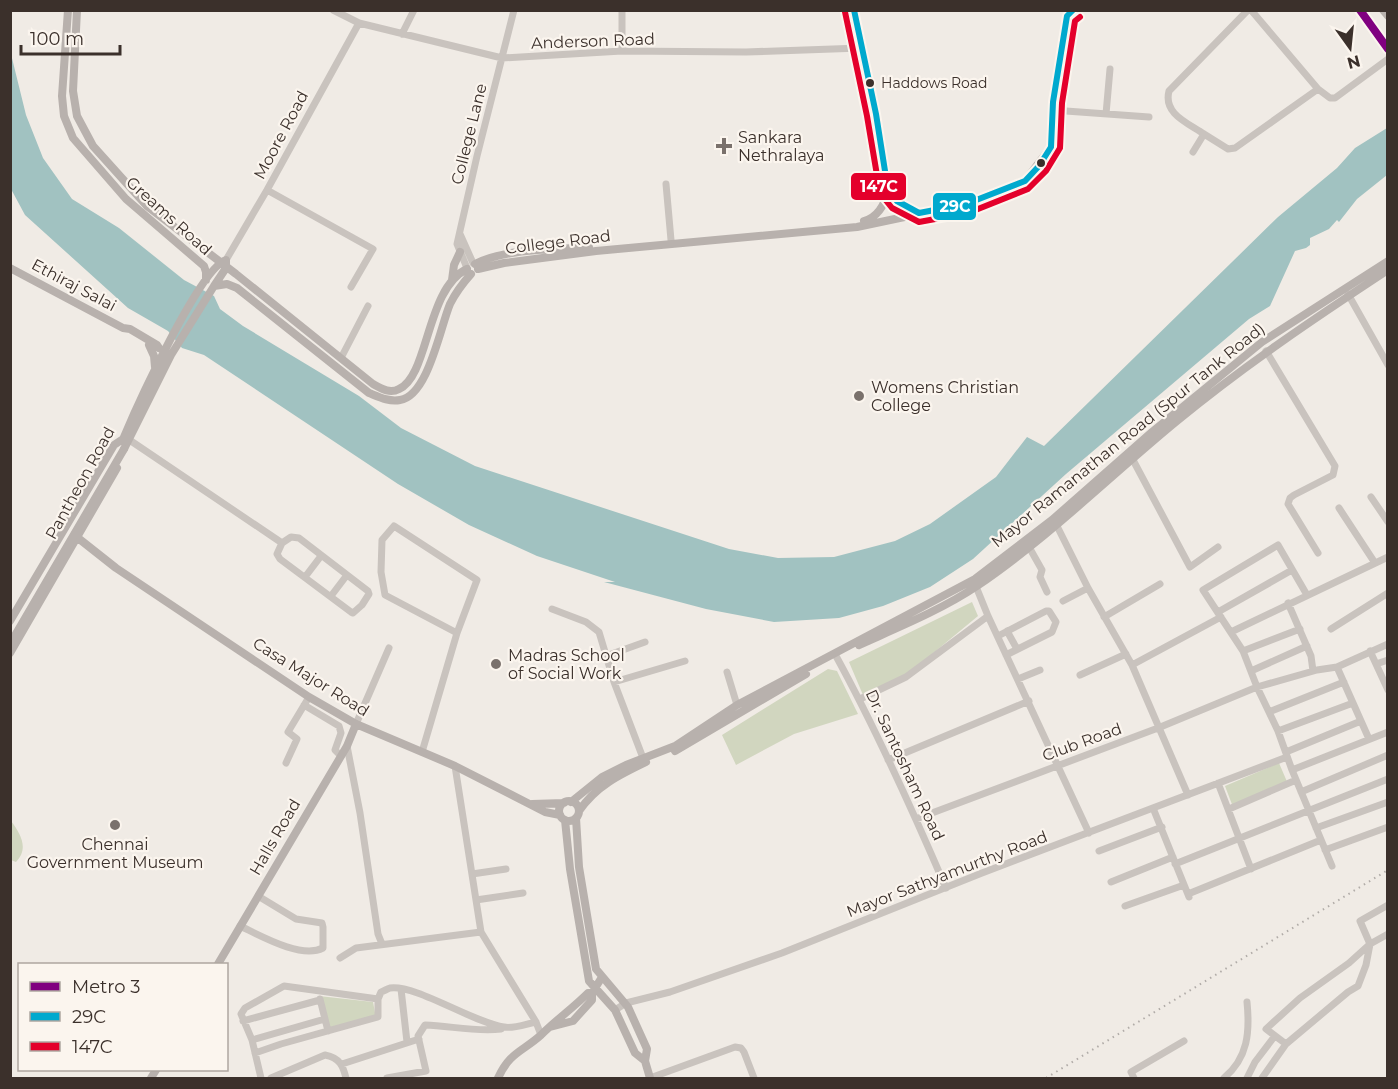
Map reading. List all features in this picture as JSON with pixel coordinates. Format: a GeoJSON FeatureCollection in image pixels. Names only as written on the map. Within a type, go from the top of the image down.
{"type":"FeatureCollection","features":[{"type":"Feature","properties":{"kind":"main road","name":"Greams Road"},"geometry":{"type":"LineString","coordinates":[[68,10],[62,96],[64,116],[73,138],[126,199],[204,266],[210,287]]}},
{"type":"Feature","properties":{"kind":"main road","name":"Greams Road"},"geometry":{"type":"LineString","coordinates":[[77,10],[73,91],[77,116],[93,146],[147,206],[223,263]]}},
{"type":"Feature","properties":{"kind":"main road"},"geometry":{"type":"LineString","coordinates":[[854,10],[876,114],[888,190],[897,201],[919,213]]}},
{"type":"Feature","properties":{"kind":"main road","name":"College Road"},"geometry":{"type":"LineString","coordinates":[[472,268],[596,252],[858,227],[966,204],[1025,182],[1051,147],[1052,110],[1067,16],[1074,10]]}},
{"type":"Feature","properties":{"kind":"main road"},"geometry":{"type":"LineString","coordinates":[[1383,10],[1388,16]]}},
{"type":"Feature","properties":{"kind":"main road","name":"College Road"},"geometry":{"type":"LineString","coordinates":[[223,263],[373,384],[387,391],[398,390],[406,385],[414,375],[439,303],[453,280],[482,260],[513,253],[857,222],[873,219],[885,202],[888,190]]}},
{"type":"Feature","properties":{"kind":"main road"},"geometry":{"type":"LineString","coordinates":[[453,280],[454,265],[460,252]]}},
{"type":"Feature","properties":{"kind":"main road","name":"Mayor Ramanathan Road (Spur Tank Road)"},"geometry":{"type":"LineString","coordinates":[[567,802],[602,777],[675,746],[737,705],[975,583],[1054,523],[1266,351],[1388,261]]}},
{"type":"Feature","properties":{"kind":"main road"},"geometry":{"type":"LineString","coordinates":[[167,349],[210,287],[223,263]]}},
{"type":"Feature","properties":{"kind":"main road","name":"Ethiraj Salai"},"geometry":{"type":"LineString","coordinates":[[10,268],[167,349]]}},
{"type":"Feature","properties":{"kind":"main road"},"geometry":{"type":"LineString","coordinates":[[10,644],[124,443],[167,349],[201,288],[227,284],[237,288],[369,393],[387,400],[402,400],[414,393],[423,380],[450,305],[459,286],[472,268]]}},
{"type":"Feature","properties":{"kind":"main road","name":"Mayor Ramanathan Road (Spur Tank Road)"},"geometry":{"type":"LineString","coordinates":[[577,815],[597,789],[613,778],[679,750],[836,656],[915,620],[1029,547],[1152,432],[1262,342],[1347,292],[1386,273]]}},
{"type":"Feature","properties":{"kind":"main road","name":"Ethiraj Salai"},"geometry":{"type":"LineString","coordinates":[[123,328],[127,333],[149,345],[167,349]]}},
{"type":"Feature","properties":{"kind":"main road"},"geometry":{"type":"LineString","coordinates":[[149,345],[154,356],[155,367]]}},
{"type":"Feature","properties":{"kind":"main road","name":"Pantheon Road"},"geometry":{"type":"LineString","coordinates":[[19,632],[124,443],[155,367],[167,349]]}},
{"type":"Feature","properties":{"kind":"main road"},"geometry":{"type":"LineString","coordinates":[[10,653],[19,632],[44,595],[129,448],[124,443]]}},
{"type":"Feature","properties":{"kind":"main road"},"geometry":{"type":"LineString","coordinates":[[19,632],[11,618],[114,445],[124,443]]}},
{"type":"Feature","properties":{"kind":"main road","name":"Casa Major Road"},"geometry":{"type":"LineString","coordinates":[[78,538],[116,568],[307,701],[359,726],[455,766],[545,812],[562,818]]}},
{"type":"Feature","properties":{"kind":"main road"},"geometry":{"type":"LineString","coordinates":[[31,587],[44,595]]}},
{"type":"Feature","properties":{"kind":"main road"},"geometry":{"type":"LineString","coordinates":[[343,717],[349,734],[348,744]]}},
{"type":"Feature","properties":{"kind":"main road","name":"Halls Road"},"geometry":{"type":"LineString","coordinates":[[219,963],[359,726]]}},
{"type":"Feature","properties":{"kind":"main road"},"geometry":{"type":"LineString","coordinates":[[498,1078],[504,1065],[514,1054],[544,1031],[573,1021],[592,1000],[593,990],[587,973],[560,807],[567,802]]}},
{"type":"Feature","properties":{"kind":"main road"},"geometry":{"type":"LineString","coordinates":[[531,804],[567,802],[577,806],[579,867],[596,969],[626,1004],[646,1049],[645,1061],[650,1078]]}},
{"type":"Feature","properties":{"kind":"main road"},"geometry":{"type":"LineString","coordinates":[[562,818],[570,821],[577,815]]}},
{"type":"Feature","properties":{"kind":"main road"},"geometry":{"type":"LineString","coordinates":[[593,990],[602,977]]}},
{"type":"Feature","properties":{"kind":"main road"},"geometry":{"type":"LineString","coordinates":[[593,990],[615,1010],[635,1053],[645,1061]]}},
{"type":"Feature","properties":{"kind":"street","name":"Anderson Road"},"geometry":{"type":"LineString","coordinates":[[333,10],[359,23],[502,58],[622,51],[746,52],[861,48]]}},
{"type":"Feature","properties":{"kind":"street"},"geometry":{"type":"LineString","coordinates":[[402,34],[414,10]]}},
{"type":"Feature","properties":{"kind":"street","name":"College Lane"},"geometry":{"type":"LineString","coordinates":[[460,252],[457,244],[514,10]]}},
{"type":"Feature","properties":{"kind":"street"},"geometry":{"type":"LineString","coordinates":[[622,10],[622,51]]}},
{"type":"Feature","properties":{"kind":"street"},"geometry":{"type":"LineString","coordinates":[[1318,88],[1235,148],[1227,149],[1172,112],[1168,107],[1167,98],[1169,91],[1249,10],[1318,88],[1330,98],[1335,98],[1388,59]]}},
{"type":"Feature","properties":{"kind":"street","name":"Moore Road"},"geometry":{"type":"LineString","coordinates":[[223,263],[267,190],[359,23]]}},
{"type":"Feature","properties":{"kind":"street"},"geometry":{"type":"LineString","coordinates":[[1106,114],[1110,69]]}},
{"type":"Feature","properties":{"kind":"street"},"geometry":{"type":"LineString","coordinates":[[1052,110],[1149,117]]}},
{"type":"Feature","properties":{"kind":"street"},"geometry":{"type":"LineString","coordinates":[[1193,152],[1204,134]]}},
{"type":"Feature","properties":{"kind":"street"},"geometry":{"type":"LineString","coordinates":[[666,184],[671,240]]}},
{"type":"Feature","properties":{"kind":"street"},"geometry":{"type":"LineString","coordinates":[[267,190],[373,249],[351,287]]}},
{"type":"Feature","properties":{"kind":"street"},"geometry":{"type":"LineString","coordinates":[[460,234],[472,268]]}},
{"type":"Feature","properties":{"kind":"street"},"geometry":{"type":"LineString","coordinates":[[460,252],[472,268]]}},
{"type":"Feature","properties":{"kind":"street"},"geometry":{"type":"LineString","coordinates":[[1347,292],[1388,365]]}},
{"type":"Feature","properties":{"kind":"street"},"geometry":{"type":"LineString","coordinates":[[341,358],[368,306]]}},
{"type":"Feature","properties":{"kind":"street"},"geometry":{"type":"LineString","coordinates":[[1266,351],[1335,466],[1333,475],[1294,495],[1288,504],[1318,553]]}},
{"type":"Feature","properties":{"kind":"street"},"geometry":{"type":"LineString","coordinates":[[124,443],[282,543]]}},
{"type":"Feature","properties":{"kind":"street"},"geometry":{"type":"LineString","coordinates":[[1133,460],[1190,567],[1218,547]]}},
{"type":"Feature","properties":{"kind":"street"},"geometry":{"type":"LineString","coordinates":[[1371,497],[1388,522]]}},
{"type":"Feature","properties":{"kind":"street"},"geometry":{"type":"LineString","coordinates":[[1339,508],[1375,563]]}},
{"type":"Feature","properties":{"kind":"street"},"geometry":{"type":"LineString","coordinates":[[1054,523],[1132,665],[1188,795]]}},
{"type":"Feature","properties":{"kind":"street"},"geometry":{"type":"LineString","coordinates":[[422,752],[457,633],[477,580],[394,526],[382,540],[381,572],[385,595],[457,633]]}},
{"type":"Feature","properties":{"kind":"street"},"geometry":{"type":"LineString","coordinates":[[291,537],[299,538],[321,556],[368,591],[369,594],[362,605],[353,613],[277,554],[282,543],[291,537]]}},
{"type":"Feature","properties":{"kind":"street"},"geometry":{"type":"LineString","coordinates":[[1307,595],[1278,545],[1203,590],[1243,651],[1332,866]]}},
{"type":"Feature","properties":{"kind":"street"},"geometry":{"type":"LineString","coordinates":[[1029,547],[1042,570],[1040,577],[1047,592]]}},
{"type":"Feature","properties":{"kind":"street"},"geometry":{"type":"LineString","coordinates":[[305,577],[321,556]]}},
{"type":"Feature","properties":{"kind":"street"},"geometry":{"type":"LineString","coordinates":[[1231,632],[1388,557]]}},
{"type":"Feature","properties":{"kind":"street"},"geometry":{"type":"LineString","coordinates":[[1132,665],[1292,570]]}},
{"type":"Feature","properties":{"kind":"street"},"geometry":{"type":"LineString","coordinates":[[331,596],[347,575]]}},
{"type":"Feature","properties":{"kind":"street"},"geometry":{"type":"LineString","coordinates":[[975,583],[988,616],[1089,833]]}},
{"type":"Feature","properties":{"kind":"street"},"geometry":{"type":"LineString","coordinates":[[1104,617],[1160,584]]}},
{"type":"Feature","properties":{"kind":"street"},"geometry":{"type":"LineString","coordinates":[[1064,601],[1088,588]]}},
{"type":"Feature","properties":{"kind":"street"},"geometry":{"type":"LineString","coordinates":[[1331,629],[1388,593]]}},
{"type":"Feature","properties":{"kind":"street"},"geometry":{"type":"LineString","coordinates":[[1288,603],[1307,646],[1313,671]]}},
{"type":"Feature","properties":{"kind":"street"},"geometry":{"type":"LineString","coordinates":[[552,609],[586,622],[599,632],[614,682],[643,758]]}},
{"type":"Feature","properties":{"kind":"street"},"geometry":{"type":"LineString","coordinates":[[998,636],[1049,611],[1056,622],[1052,632],[1006,655]]}},
{"type":"Feature","properties":{"kind":"street"},"geometry":{"type":"LineString","coordinates":[[860,699],[906,677],[988,616]]}},
{"type":"Feature","properties":{"kind":"street"},"geometry":{"type":"LineString","coordinates":[[1243,651],[1300,629]]}},
{"type":"Feature","properties":{"kind":"street"},"geometry":{"type":"LineString","coordinates":[[1007,631],[1017,649]]}},
{"type":"Feature","properties":{"kind":"street"},"geometry":{"type":"LineString","coordinates":[[606,656],[645,642]]}},
{"type":"Feature","properties":{"kind":"street","name":"Club Road"},"geometry":{"type":"LineString","coordinates":[[916,819],[1158,728],[1257,687],[1313,671],[1337,667],[1388,644]]}},
{"type":"Feature","properties":{"kind":"street"},"geometry":{"type":"LineString","coordinates":[[1251,671],[1307,646]]}},
{"type":"Feature","properties":{"kind":"street"},"geometry":{"type":"LineString","coordinates":[[359,726],[389,648]]}},
{"type":"Feature","properties":{"kind":"street"},"geometry":{"type":"LineString","coordinates":[[1370,651],[1387,686]]}},
{"type":"Feature","properties":{"kind":"street"},"geometry":{"type":"LineString","coordinates":[[1080,675],[1126,654]]}},
{"type":"Feature","properties":{"kind":"street","name":"Dr. Santosham Road"},"geometry":{"type":"LineString","coordinates":[[836,656],[860,699],[946,888]]}},
{"type":"Feature","properties":{"kind":"street"},"geometry":{"type":"LineString","coordinates":[[1376,664],[1388,660]]}},
{"type":"Feature","properties":{"kind":"street"},"geometry":{"type":"LineString","coordinates":[[614,682],[685,661]]}},
{"type":"Feature","properties":{"kind":"street"},"geometry":{"type":"LineString","coordinates":[[1337,667],[1369,739]]}},
{"type":"Feature","properties":{"kind":"street"},"geometry":{"type":"LineString","coordinates":[[1018,679],[1040,670]]}},
{"type":"Feature","properties":{"kind":"street"},"geometry":{"type":"LineString","coordinates":[[727,672],[737,705]]}},
{"type":"Feature","properties":{"kind":"street"},"geometry":{"type":"LineString","coordinates":[[1269,712],[1344,682]]}},
{"type":"Feature","properties":{"kind":"street"},"geometry":{"type":"LineString","coordinates":[[286,763],[297,739],[288,732],[307,701],[339,726],[341,734],[335,750],[340,756]]}},
{"type":"Feature","properties":{"kind":"street"},"geometry":{"type":"LineString","coordinates":[[888,760],[1029,702]]}},
{"type":"Feature","properties":{"kind":"street"},"geometry":{"type":"LineString","coordinates":[[1278,731],[1353,703]]}},
{"type":"Feature","properties":{"kind":"street","name":"Mayor Sathyamurthy Road"},"geometry":{"type":"LineString","coordinates":[[615,1010],[626,1004],[670,992],[782,953],[1218,783],[1361,721]]}},
{"type":"Feature","properties":{"kind":"street"},"geometry":{"type":"LineString","coordinates":[[1292,770],[1388,732]]}},
{"type":"Feature","properties":{"kind":"street"},"geometry":{"type":"LineString","coordinates":[[348,744],[379,939],[382,944]]}},
{"type":"Feature","properties":{"kind":"street"},"geometry":{"type":"LineString","coordinates":[[1301,792],[1388,755]]}},
{"type":"Feature","properties":{"kind":"street"},"geometry":{"type":"LineString","coordinates":[[455,766],[481,932],[536,1022],[544,1031]]}},
{"type":"Feature","properties":{"kind":"street"},"geometry":{"type":"LineString","coordinates":[[1111,882],[1240,838],[1388,779]]}},
{"type":"Feature","properties":{"kind":"street"},"geometry":{"type":"LineString","coordinates":[[1229,809],[1296,780]]}},
{"type":"Feature","properties":{"kind":"street"},"geometry":{"type":"LineString","coordinates":[[1218,783],[1251,869]]}},
{"type":"Feature","properties":{"kind":"street"},"geometry":{"type":"LineString","coordinates":[[1316,828],[1388,801]]}},
{"type":"Feature","properties":{"kind":"street"},"geometry":{"type":"LineString","coordinates":[[1153,808],[1189,896],[1321,840]]}},
{"type":"Feature","properties":{"kind":"street"},"geometry":{"type":"LineString","coordinates":[[1099,851],[1162,827]]}},
{"type":"Feature","properties":{"kind":"street"},"geometry":{"type":"LineString","coordinates":[[1325,850],[1388,827]]}},
{"type":"Feature","properties":{"kind":"street"},"geometry":{"type":"LineString","coordinates":[[472,874],[506,869]]}},
{"type":"Feature","properties":{"kind":"street"},"geometry":{"type":"LineString","coordinates":[[1125,906],[1184,885]]}},
{"type":"Feature","properties":{"kind":"street"},"geometry":{"type":"LineString","coordinates":[[476,900],[523,892]]}},
{"type":"Feature","properties":{"kind":"street"},"geometry":{"type":"LineString","coordinates":[[240,926],[279,944],[302,950],[317,951],[323,948],[322,923],[296,919],[258,896]]}},
{"type":"Feature","properties":{"kind":"street"},"geometry":{"type":"LineString","coordinates":[[1262,1078],[1286,1044],[1358,986],[1366,965],[1370,944],[1360,921],[1388,905]]}},
{"type":"Feature","properties":{"kind":"street"},"geometry":{"type":"LineString","coordinates":[[340,958],[356,948],[481,932]]}},
{"type":"Feature","properties":{"kind":"street"},"geometry":{"type":"LineString","coordinates":[[1286,1044],[1266,1029],[1300,998],[1349,963],[1370,944],[1388,934]]}},
{"type":"Feature","properties":{"kind":"street"},"geometry":{"type":"LineString","coordinates":[[261,1078],[252,1040],[243,1021],[242,1010],[278,988],[291,986],[378,999]]}},
{"type":"Feature","properties":{"kind":"street"},"geometry":{"type":"LineString","coordinates":[[255,1053],[378,1017],[378,999],[381,992],[390,988],[418,994],[493,1025],[507,1028]]}},
{"type":"Feature","properties":{"kind":"street"},"geometry":{"type":"LineString","coordinates":[[401,989],[407,1042]]}},
{"type":"Feature","properties":{"kind":"street"},"geometry":{"type":"LineString","coordinates":[[317,990],[328,1031]]}},
{"type":"Feature","properties":{"kind":"street"},"geometry":{"type":"LineString","coordinates":[[243,1021],[320,1000]]}},
{"type":"Feature","properties":{"kind":"street"},"geometry":{"type":"LineString","coordinates":[[1224,1078],[1234,1070],[1244,1051],[1249,1020],[1247,1002]]}},
{"type":"Feature","properties":{"kind":"street"},"geometry":{"type":"LineString","coordinates":[[252,1040],[325,1019]]}},
{"type":"Feature","properties":{"kind":"street"},"geometry":{"type":"LineString","coordinates":[[387,1078],[426,1071],[418,1036],[425,1025],[446,1025],[484,1031],[536,1022]]}},
{"type":"Feature","properties":{"kind":"street"},"geometry":{"type":"LineString","coordinates":[[1246,1078],[1274,1037]]}},
{"type":"Feature","properties":{"kind":"street"},"geometry":{"type":"LineString","coordinates":[[342,1064],[358,1061],[407,1042],[419,1040]]}},
{"type":"Feature","properties":{"kind":"street"},"geometry":{"type":"LineString","coordinates":[[1134,1078],[1131,1072],[1184,1041]]}},
{"type":"Feature","properties":{"kind":"street"},"geometry":{"type":"LineString","coordinates":[[650,1078],[730,1048],[739,1047],[744,1052],[754,1078]]}},
{"type":"Feature","properties":{"kind":"street"},"geometry":{"type":"LineString","coordinates":[[271,1078],[325,1055],[332,1056],[342,1064],[346,1078]]}},
{"type":"Feature","properties":{"kind":"green space"},"geometry":{"type":"Polygon","coordinates":[[[972,602],[978,616],[902,679],[863,695],[849,662],[972,602]]]}},
{"type":"Feature","properties":{"kind":"green space"},"geometry":{"type":"Polygon","coordinates":[[[828,669],[837,671],[858,714],[794,734],[736,765],[722,735],[828,669]]]}},
{"type":"Feature","properties":{"kind":"green space"},"geometry":{"type":"Polygon","coordinates":[[[1279,763],[1288,784],[1233,807],[1225,786],[1279,763]]]}},
{"type":"Feature","properties":{"kind":"green space"},"geometry":{"type":"Polygon","coordinates":[[[11,821],[18,831],[23,847],[16,862],[11,860],[11,821]]]}},
{"type":"Feature","properties":{"kind":"green space"},"geometry":{"type":"Polygon","coordinates":[[[319,996],[373,1002],[376,1018],[329,1030],[319,996]]]}},
{"type":"Feature","properties":{"kind":"water"},"geometry":{"type":"Polygon","coordinates":[[[10,50],[26,115],[43,158],[72,199],[119,228],[184,280],[214,296],[220,309],[243,326],[359,396],[401,428],[475,466],[729,549],[778,558],[834,557],[895,541],[930,524],[996,477],[1027,437],[1044,446],[1278,217],[1337,168],[1355,148],[1387,128],[1387,175],[1357,199],[1339,222],[1337,220],[1329,229],[1310,238],[1310,245],[1306,248],[1295,251],[1270,306],[1249,319],[1066,474],[973,559],[930,587],[883,606],[839,618],[774,622],[706,609],[604,582],[615,582],[537,556],[469,525],[398,484],[204,355],[182,348],[168,331],[128,308],[25,215],[11,189],[10,50]]]}},
{"type":"Feature","properties":{"kind":"railway"},"geometry":{"type":"LineString","coordinates":[[1046,1078],[1388,870]]}},
{"type":"Feature","properties":{"kind":"metro line","name":"3"},"geometry":{"type":"LineString","coordinates":[[1360,10],[1388,49]]}},
{"type":"Feature","properties":{"kind":"transit line","name":"29C"},"geometry":{"type":"LineString","coordinates":[[854,10],[876,114],[888,190],[897,201],[919,213],[966,204],[1025,181],[1039,166],[1051,147],[1053,102],[1067,16],[1073,10]]}},
{"type":"Feature","properties":{"kind":"transit line","name":"147C"},"geometry":{"type":"LineString","coordinates":[[845,12],[867,116],[880,193],[892,208],[919,222],[968,213],[1028,189],[1046,171],[1060,148],[1062,103],[1075,21],[1080,17]]}},
{"type":"Feature","properties":{"kind":"place","name":"Haddows Road"},"geometry":{"type":"Point","coordinates":[870,83]}},
{"type":"Feature","properties":{"kind":"place","name":"Sankara Nethralaya"},"geometry":{"type":"Point","coordinates":[724,146]}},
{"type":"Feature","properties":{"kind":"place","name":"Womens Christian College"},"geometry":{"type":"Point","coordinates":[859,396]}},
{"type":"Feature","properties":{"kind":"place","name":"Madras School of Social Work"},"geometry":{"type":"Point","coordinates":[496,664]}},
{"type":"Feature","properties":{"kind":"place","name":"Chennai Government Museum"},"geometry":{"type":"Point","coordinates":[115,825]}}]}
